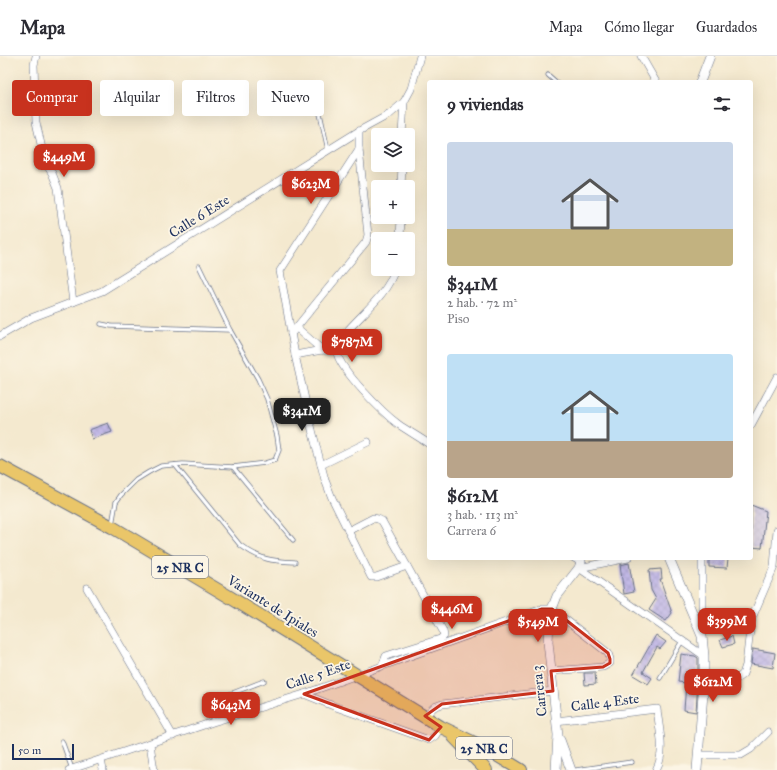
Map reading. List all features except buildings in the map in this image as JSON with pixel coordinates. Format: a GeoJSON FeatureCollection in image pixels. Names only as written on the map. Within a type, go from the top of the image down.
{"type":"FeatureCollection","features":[{"type":"Feature","properties":{"kind":"highway","name":"Variante de Ipiales"},"geometry":{"type":"LineString","coordinates":[[0,466],[112,527],[425,716],[443,728],[471,753],[486,770]]}},
{"type":"Feature","properties":{"kind":"highway","name":"Variante de Ipiales"},"geometry":{"type":"LineString","coordinates":[[443,728],[485,748],[521,770]]}},
{"type":"Feature","properties":{"kind":"street"},"geometry":{"type":"LineString","coordinates":[[36,56],[34,65],[36,122],[45,162],[52,173],[58,188],[73,302]]}},
{"type":"Feature","properties":{"kind":"street"},"geometry":{"type":"LineString","coordinates":[[402,128],[404,102],[411,89],[420,56]]}},
{"type":"Feature","properties":{"kind":"street"},"geometry":{"type":"LineString","coordinates":[[641,56],[655,80]]}},
{"type":"Feature","properties":{"kind":"street"},"geometry":{"type":"LineString","coordinates":[[701,80],[710,56]]}},
{"type":"Feature","properties":{"kind":"street","name":"Calle 6 Este"},"geometry":{"type":"LineString","coordinates":[[0,336],[31,318],[102,292],[328,150],[390,114],[404,102]]}},
{"type":"Feature","properties":{"kind":"street"},"geometry":{"type":"LineString","coordinates":[[291,334],[366,242],[368,235],[359,149],[359,131]]}},
{"type":"Feature","properties":{"kind":"street"},"geometry":{"type":"LineString","coordinates":[[359,149],[280,271],[295,355],[312,430],[321,465],[332,498],[370,577],[376,577],[407,566]]}},
{"type":"Feature","properties":{"kind":"street"},"geometry":{"type":"LineString","coordinates":[[391,276],[382,294],[347,331],[341,340],[337,351],[340,363],[359,386],[397,423],[427,443]]}},
{"type":"Feature","properties":{"kind":"street"},"geometry":{"type":"LineString","coordinates":[[297,328],[322,350]]}},
{"type":"Feature","properties":{"kind":"street"},"geometry":{"type":"LineString","coordinates":[[295,355],[322,350],[337,351]]}},
{"type":"Feature","properties":{"kind":"street"},"geometry":{"type":"LineString","coordinates":[[753,421],[777,377]]}},
{"type":"Feature","properties":{"kind":"street"},"geometry":{"type":"LineString","coordinates":[[321,465],[368,442]]}},
{"type":"Feature","properties":{"kind":"street"},"geometry":{"type":"LineString","coordinates":[[348,531],[374,518],[382,521],[443,631],[444,636],[440,639],[386,656],[383,664]]}},
{"type":"Feature","properties":{"kind":"street"},"geometry":{"type":"LineString","coordinates":[[704,681],[738,678],[743,674],[746,665],[752,618],[774,567],[775,539],[777,530]]}},
{"type":"Feature","properties":{"kind":"street"},"geometry":{"type":"LineString","coordinates":[[579,562],[604,560]]}},
{"type":"Feature","properties":{"kind":"street"},"geometry":{"type":"LineString","coordinates":[[670,560],[702,636]]}},
{"type":"Feature","properties":{"kind":"street"},"geometry":{"type":"LineString","coordinates":[[698,770],[704,681],[702,636],[702,560]]}},
{"type":"Feature","properties":{"kind":"street"},"geometry":{"type":"LineString","coordinates":[[579,562],[704,656]]}},
{"type":"Feature","properties":{"kind":"street","name":"Carrera 3"},"geometry":{"type":"LineString","coordinates":[[556,770],[558,735],[548,642],[549,621],[557,596],[579,562]]}},
{"type":"Feature","properties":{"kind":"street"},"geometry":{"type":"LineString","coordinates":[[86,588],[173,736]]}},
{"type":"Feature","properties":{"kind":"street","name":"Calle 5 Este"},"geometry":{"type":"LineString","coordinates":[[70,770],[213,722],[304,694],[383,664],[542,609],[552,609]]}},
{"type":"Feature","properties":{"kind":"street"},"geometry":{"type":"LineString","coordinates":[[551,671],[603,667],[610,663],[608,653],[552,609]]}},
{"type":"Feature","properties":{"kind":"street"},"geometry":{"type":"LineString","coordinates":[[425,716],[434,707],[442,704],[553,691]]}},
{"type":"Feature","properties":{"kind":"street"},"geometry":{"type":"LineString","coordinates":[[304,694],[429,740],[436,736],[443,728]]}},
{"type":"Feature","properties":{"kind":"street","name":"Calle 4 Este"},"geometry":{"type":"LineString","coordinates":[[556,721],[657,709],[661,748],[660,759],[656,770]]}},
{"type":"Feature","properties":{"kind":"street"},"geometry":{"type":"LineString","coordinates":[[699,754],[741,755],[751,749],[768,732]]}},
{"type":"Feature","properties":{"kind":"street","name":"Carrera 3"},"geometry":{"type":"LineString","coordinates":[[558,735],[571,770]]}},
{"type":"Feature","properties":{"kind":"street"},"geometry":{"type":"LineString","coordinates":[[150,744],[154,770]]}},
{"type":"Feature","properties":{"kind":"street"},"geometry":{"type":"LineString","coordinates":[[101,760],[103,770]]}},
{"type":"Feature","properties":{"kind":"lane"},"geometry":{"type":"LineString","coordinates":[[548,75],[554,80]]}},
{"type":"Feature","properties":{"kind":"lane"},"geometry":{"type":"LineString","coordinates":[[321,116],[328,150]]}},
{"type":"Feature","properties":{"kind":"lane"},"geometry":{"type":"LineString","coordinates":[[112,527],[116,502],[129,486],[149,472],[162,466],[183,464],[233,468],[265,463],[274,460],[279,450],[277,436],[267,399],[258,379],[230,330],[199,266]]}},
{"type":"Feature","properties":{"kind":"lane"},"geometry":{"type":"LineString","coordinates":[[101,324],[111,326],[230,330]]}},
{"type":"Feature","properties":{"kind":"lane"},"geometry":{"type":"LineString","coordinates":[[175,465],[240,545],[253,554],[268,560],[296,562]]}},
{"type":"Feature","properties":{"kind":"lane"},"geometry":{"type":"LineString","coordinates":[[233,468],[293,540]]}},
{"type":"Feature","properties":{"kind":"lane"},"geometry":{"type":"LineString","coordinates":[[660,678],[682,640]]}},
{"type":"Feature","properties":{"kind":"lane"},"geometry":{"type":"LineString","coordinates":[[213,722],[211,707],[212,703],[217,699],[264,681]]}},
{"type":"Feature","properties":{"kind":"lane"},"geometry":{"type":"LineString","coordinates":[[62,741],[70,770]]}},
{"type":"Feature","properties":{"kind":"lane"},"geometry":{"type":"LineString","coordinates":[[576,770],[632,762]]}},
{"type":"Feature","properties":{"kind":"highlighted area"},"geometry":{"type":"Polygon","coordinates":[[[542,609],[552,609],[608,653],[610,659],[610,663],[603,667],[551,671],[553,691],[442,704],[425,716],[441,727],[429,740],[304,694],[542,609]]]}}]}
